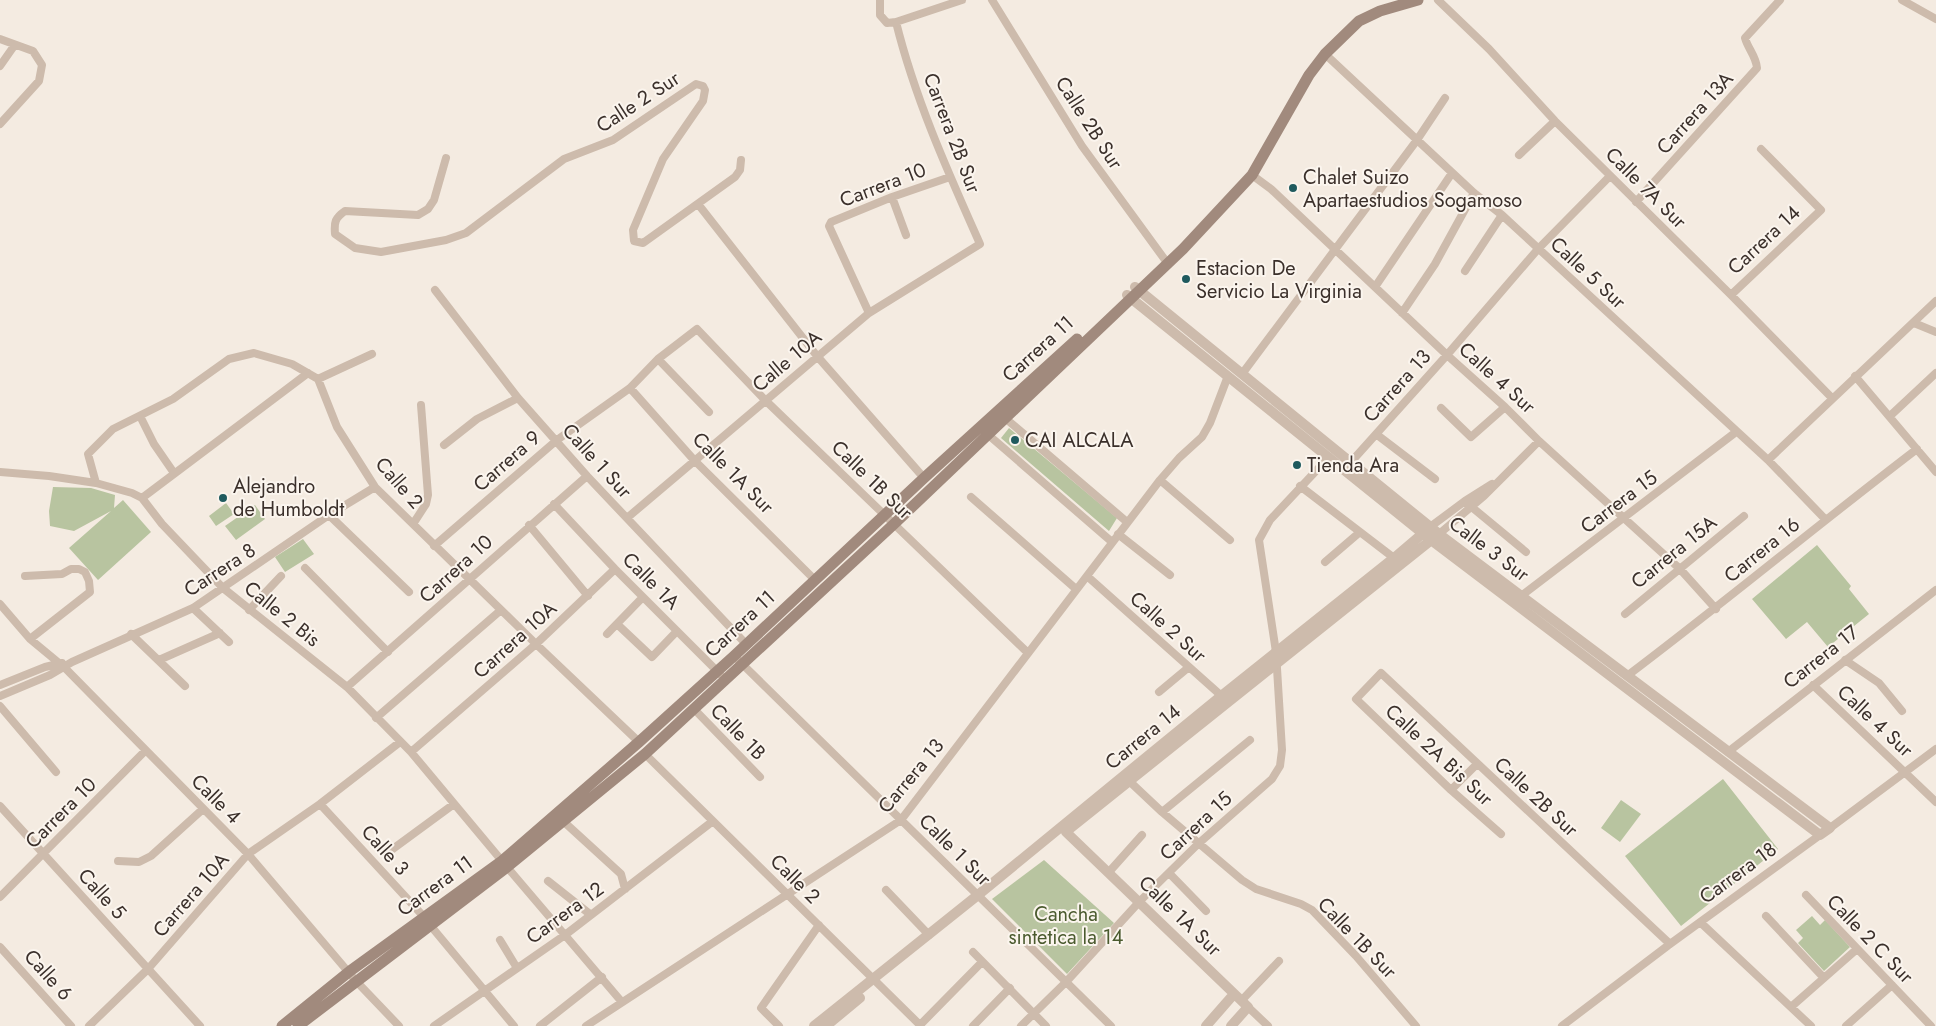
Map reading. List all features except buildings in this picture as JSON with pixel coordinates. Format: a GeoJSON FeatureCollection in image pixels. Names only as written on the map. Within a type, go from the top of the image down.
{"type":"FeatureCollection","features":[{"type":"Feature","properties":{"kind":"main road","name":"Carrera 11"},"geometry":{"type":"LineString","coordinates":[[504,864],[639,742],[721,675],[894,524],[984,430],[1205,225],[1252,175],[1309,75],[1325,54],[1359,21],[1380,11],[1418,0]]}},
{"type":"Feature","properties":{"kind":"main road","name":"Carrera 11"},"geometry":{"type":"LineString","coordinates":[[738,660],[746,644],[884,515],[924,478],[984,430],[1005,418],[1133,293]]}},
{"type":"Feature","properties":{"kind":"main road","name":"Carrera 11"},"geometry":{"type":"LineString","coordinates":[[282,1026],[563,821],[645,754],[694,709],[721,675]]}},
{"type":"Feature","properties":{"kind":"main road","name":"Carrera 11"},"geometry":{"type":"LineString","coordinates":[[298,1026],[353,976]]}},
{"type":"Feature","properties":{"kind":"street"},"geometry":{"type":"LineString","coordinates":[[880,0],[880,15],[887,23],[896,22],[962,0]]}},
{"type":"Feature","properties":{"kind":"street","name":"Calle 2B Sur"},"geometry":{"type":"LineString","coordinates":[[992,0],[1082,146],[1166,262]]}},
{"type":"Feature","properties":{"kind":"street","name":"Calle 7A Sur"},"geometry":{"type":"LineString","coordinates":[[1438,0],[1489,49],[1555,121],[1832,398]]}},
{"type":"Feature","properties":{"kind":"street","name":"Carrera 13A"},"geometry":{"type":"LineString","coordinates":[[1636,202],[1757,68],[1756,59],[1748,48],[1745,38],[1780,0]]}},
{"type":"Feature","properties":{"kind":"street"},"geometry":{"type":"LineString","coordinates":[[1902,0],[1936,19]]}},
{"type":"Feature","properties":{"kind":"street","name":"Carrera 2B Sur"},"geometry":{"type":"LineString","coordinates":[[896,22],[916,88],[950,177],[980,244]]}},
{"type":"Feature","properties":{"kind":"street"},"geometry":{"type":"LineString","coordinates":[[0,39],[14,46],[33,51],[42,65],[39,81],[0,124]]}},
{"type":"Feature","properties":{"kind":"street"},"geometry":{"type":"LineString","coordinates":[[0,66],[14,46]]}},
{"type":"Feature","properties":{"kind":"street","name":"Calle 5 Sur"},"geometry":{"type":"LineString","coordinates":[[1325,54],[1452,173],[1502,215],[1768,460],[1825,519]]}},
{"type":"Feature","properties":{"kind":"street","name":"Calle 2 Sur"},"geometry":{"type":"LineString","coordinates":[[446,158],[434,200],[428,209],[418,215],[345,212],[338,216],[334,223],[335,234],[355,248],[381,252],[446,240],[466,232],[564,159],[613,140],[696,84],[703,86],[706,90],[703,101],[663,159],[633,230],[634,241],[643,243],[698,204]]}},
{"type":"Feature","properties":{"kind":"street"},"geometry":{"type":"LineString","coordinates":[[1242,374],[1417,140],[1445,98]]}},
{"type":"Feature","properties":{"kind":"street"},"geometry":{"type":"LineString","coordinates":[[1519,155],[1555,121]]}},
{"type":"Feature","properties":{"kind":"street","name":"Carrera 14"},"geometry":{"type":"LineString","coordinates":[[1731,295],[1821,210],[1761,149]]}},
{"type":"Feature","properties":{"kind":"street"},"geometry":{"type":"LineString","coordinates":[[741,160],[740,170],[735,177],[698,204],[817,356],[924,478]]}},
{"type":"Feature","properties":{"kind":"street"},"geometry":{"type":"LineString","coordinates":[[1375,287],[1452,173]]}},
{"type":"Feature","properties":{"kind":"street","name":"Calle 4 Sur"},"geometry":{"type":"LineString","coordinates":[[1252,175],[1271,189],[1539,441],[1680,569],[1716,609]]}},
{"type":"Feature","properties":{"kind":"street","name":"Carrera 13"},"geometry":{"type":"LineString","coordinates":[[1351,462],[1447,355],[1538,249],[1610,176]]}},
{"type":"Feature","properties":{"kind":"street","name":"Carrera 10"},"geometry":{"type":"LineString","coordinates":[[869,313],[828,226],[831,222],[892,197],[950,177]]}},
{"type":"Feature","properties":{"kind":"street"},"geometry":{"type":"LineString","coordinates":[[1402,313],[1435,264],[1474,192]]}},
{"type":"Feature","properties":{"kind":"street"},"geometry":{"type":"LineString","coordinates":[[892,197],[906,234]]}},
{"type":"Feature","properties":{"kind":"street"},"geometry":{"type":"LineString","coordinates":[[1465,270],[1502,215]]}},
{"type":"Feature","properties":{"kind":"street","name":"Calle 10A"},"geometry":{"type":"LineString","coordinates":[[626,518],[869,313],[980,244]]}},
{"type":"Feature","properties":{"kind":"street","name":"Calle 1 Sur"},"geometry":{"type":"LineString","coordinates":[[435,290],[518,398],[587,476],[746,644]]}},
{"type":"Feature","properties":{"kind":"street","name":"Calle 3 Sur"},"geometry":{"type":"LineString","coordinates":[[1133,293],[1242,374],[1351,462],[1431,534],[1521,596],[1830,828]]}},
{"type":"Feature","properties":{"kind":"street","name":"Calle 3 Sur"},"geometry":{"type":"LineString","coordinates":[[1133,293],[1228,376],[1329,458],[1431,534],[1642,700],[1820,835]]}},
{"type":"Feature","properties":{"kind":"street"},"geometry":{"type":"LineString","coordinates":[[1768,460],[1936,301]]}},
{"type":"Feature","properties":{"kind":"street"},"geometry":{"type":"LineString","coordinates":[[1914,323],[1936,332]]}},
{"type":"Feature","properties":{"kind":"street","name":"Carrera 9"},"geometry":{"type":"LineString","coordinates":[[434,546],[556,440],[630,388],[658,359],[696,329]]}},
{"type":"Feature","properties":{"kind":"street","name":"Calle 1B Sur"},"geometry":{"type":"LineString","coordinates":[[696,329],[765,400],[1028,653]]}},
{"type":"Feature","properties":{"kind":"street"},"geometry":{"type":"LineString","coordinates":[[96,484],[88,454],[113,429],[172,399],[229,359],[254,353],[292,364],[318,380],[372,354]]}},
{"type":"Feature","properties":{"kind":"street"},"geometry":{"type":"LineString","coordinates":[[658,359],[709,412]]}},
{"type":"Feature","properties":{"kind":"street"},"geometry":{"type":"LineString","coordinates":[[0,472],[49,476],[96,484],[132,493],[142,498],[308,373]]}},
{"type":"Feature","properties":{"kind":"street"},"geometry":{"type":"LineString","coordinates":[[1890,416],[1936,373]]}},
{"type":"Feature","properties":{"kind":"street","name":"Carrera 13"},"geometry":{"type":"LineString","coordinates":[[586,1026],[901,820],[1160,480],[1179,458],[1202,438],[1210,423],[1228,376]]}},
{"type":"Feature","properties":{"kind":"street"},"geometry":{"type":"LineString","coordinates":[[1855,376],[1936,472]]}},
{"type":"Feature","properties":{"kind":"street","name":"Calle 2"},"geometry":{"type":"LineString","coordinates":[[318,380],[337,427],[375,487],[469,580],[639,742]]}},
{"type":"Feature","properties":{"kind":"street","name":"Calle 1A Sur"},"geometry":{"type":"LineString","coordinates":[[630,388],[694,460],[815,580]]}},
{"type":"Feature","properties":{"kind":"street"},"geometry":{"type":"LineString","coordinates":[[444,445],[477,419],[518,398]]}},
{"type":"Feature","properties":{"kind":"street"},"geometry":{"type":"LineString","coordinates":[[413,524],[426,504],[428,495],[421,406]]}},
{"type":"Feature","properties":{"kind":"street"},"geometry":{"type":"LineString","coordinates":[[1441,408],[1471,437],[1505,407]]}},
{"type":"Feature","properties":{"kind":"street"},"geometry":{"type":"LineString","coordinates":[[140,416],[154,444],[174,473]]}},
{"type":"Feature","properties":{"kind":"street"},"geometry":{"type":"LineString","coordinates":[[1005,418],[1127,522]]}},
{"type":"Feature","properties":{"kind":"street"},"geometry":{"type":"LineString","coordinates":[[984,430],[1112,542]]}},
{"type":"Feature","properties":{"kind":"street","name":"Carrera 15"},"geometry":{"type":"LineString","coordinates":[[1521,596],[1736,432]]}},
{"type":"Feature","properties":{"kind":"street"},"geometry":{"type":"LineString","coordinates":[[1376,434],[1435,479]]}},
{"type":"Feature","properties":{"kind":"street","name":"Carrera 14"},"geometry":{"type":"LineString","coordinates":[[1224,699],[1277,664],[1498,480],[1539,441]]}},
{"type":"Feature","properties":{"kind":"street","name":"Carrera 16"},"geometry":{"type":"LineString","coordinates":[[1627,676],[1716,609],[1825,519],[1917,449]]}},
{"type":"Feature","properties":{"kind":"street","name":"Carrera 15"},"geometry":{"type":"LineString","coordinates":[[1022,1026],[1066,982],[1140,901],[1198,844],[1272,779],[1280,766],[1282,750],[1276,652],[1259,540],[1270,520],[1300,486],[1329,458]]}},
{"type":"Feature","properties":{"kind":"street","name":"Carrera 10"},"geometry":{"type":"LineString","coordinates":[[347,687],[587,476]]}},
{"type":"Feature","properties":{"kind":"street"},"geometry":{"type":"LineString","coordinates":[[1160,480],[1230,540]]}},
{"type":"Feature","properties":{"kind":"street"},"geometry":{"type":"LineString","coordinates":[[1300,486],[1394,558]]}},
{"type":"Feature","properties":{"kind":"street","name":"Carrera 8"},"geometry":{"type":"LineString","coordinates":[[0,696],[131,634],[193,608],[375,487]]}},
{"type":"Feature","properties":{"kind":"street"},"geometry":{"type":"LineString","coordinates":[[971,497],[1076,589]]}},
{"type":"Feature","properties":{"kind":"street","name":"Calle 2 Bis"},"geometry":{"type":"LineString","coordinates":[[142,498],[162,524],[224,588],[347,687],[410,752],[622,1001]]}},
{"type":"Feature","properties":{"kind":"street","name":"Calle 1A"},"geometry":{"type":"LineString","coordinates":[[554,504],[615,569],[721,675]]}},
{"type":"Feature","properties":{"kind":"street"},"geometry":{"type":"LineString","coordinates":[[1468,504],[1526,552]]}},
{"type":"Feature","properties":{"kind":"street"},"geometry":{"type":"LineString","coordinates":[[329,516],[409,592]]}},
{"type":"Feature","properties":{"kind":"street","name":"Carrera 15A"},"geometry":{"type":"LineString","coordinates":[[1625,614],[1744,516]]}},
{"type":"Feature","properties":{"kind":"street"},"geometry":{"type":"LineString","coordinates":[[529,525],[588,596]]}},
{"type":"Feature","properties":{"kind":"street"},"geometry":{"type":"LineString","coordinates":[[1325,562],[1360,532]]}},
{"type":"Feature","properties":{"kind":"street"},"geometry":{"type":"LineString","coordinates":[[1118,534],[1170,575]]}},
{"type":"Feature","properties":{"kind":"street","name":"Carrera 14"},"geometry":{"type":"LineString","coordinates":[[814,1026],[875,981],[1032,856],[1224,699],[1276,652],[1394,558],[1431,534]]}},
{"type":"Feature","properties":{"kind":"street"},"geometry":{"type":"LineString","coordinates":[[25,576],[62,574],[72,568],[78,569],[85,572],[90,592],[30,639]]}},
{"type":"Feature","properties":{"kind":"street"},"geometry":{"type":"LineString","coordinates":[[305,568],[388,652]]}},
{"type":"Feature","properties":{"kind":"street","name":"Carrera 10A"},"geometry":{"type":"LineString","coordinates":[[410,752],[536,644],[615,569]]}},
{"type":"Feature","properties":{"kind":"street"},"geometry":{"type":"LineString","coordinates":[[249,610],[281,576]]}},
{"type":"Feature","properties":{"kind":"street","name":"Calle 2 Sur"},"geometry":{"type":"LineString","coordinates":[[1087,576],[1224,699]]}},
{"type":"Feature","properties":{"kind":"street","name":"Carrera 17"},"geometry":{"type":"LineString","coordinates":[[1728,752],[1936,590]]}},
{"type":"Feature","properties":{"kind":"street"},"geometry":{"type":"LineString","coordinates":[[607,634],[643,597]]}},
{"type":"Feature","properties":{"kind":"street","name":"Calle 4"},"geometry":{"type":"LineString","coordinates":[[0,604],[30,639],[62,666],[248,854],[398,1026]]}},
{"type":"Feature","properties":{"kind":"street"},"geometry":{"type":"LineString","coordinates":[[193,608],[229,642]]}},
{"type":"Feature","properties":{"kind":"street"},"geometry":{"type":"LineString","coordinates":[[376,718],[501,610]]}},
{"type":"Feature","properties":{"kind":"street"},"geometry":{"type":"LineString","coordinates":[[617,624],[652,657],[677,631]]}},
{"type":"Feature","properties":{"kind":"street"},"geometry":{"type":"LineString","coordinates":[[159,660],[220,633]]}},
{"type":"Feature","properties":{"kind":"street"},"geometry":{"type":"LineString","coordinates":[[131,634],[185,686]]}},
{"type":"Feature","properties":{"kind":"street","name":"Calle 1 Sur"},"geometry":{"type":"LineString","coordinates":[[738,660],[1111,1026]]}},
{"type":"Feature","properties":{"kind":"street"},"geometry":{"type":"LineString","coordinates":[[1846,660],[1879,683],[1902,711]]}},
{"type":"Feature","properties":{"kind":"street","name":"Carrera 8"},"geometry":{"type":"LineString","coordinates":[[0,684],[45,666],[62,666]]}},
{"type":"Feature","properties":{"kind":"street"},"geometry":{"type":"LineString","coordinates":[[1159,692],[1189,667]]}},
{"type":"Feature","properties":{"kind":"street","name":"Calle 2B Sur"},"geometry":{"type":"LineString","coordinates":[[1381,673],[1670,944]]}},
{"type":"Feature","properties":{"kind":"street","name":"Calle 2A Bis Sur"},"geometry":{"type":"LineString","coordinates":[[1381,673],[1356,699],[1451,790],[1501,834]]}},
{"type":"Feature","properties":{"kind":"street","name":"Calle 4 Sur"},"geometry":{"type":"LineString","coordinates":[[1813,685],[1936,802]]}},
{"type":"Feature","properties":{"kind":"street"},"geometry":{"type":"LineString","coordinates":[[1642,700],[1649,692]]}},
{"type":"Feature","properties":{"kind":"street"},"geometry":{"type":"LineString","coordinates":[[0,706],[56,772]]}},
{"type":"Feature","properties":{"kind":"street","name":"Calle 1B"},"geometry":{"type":"LineString","coordinates":[[694,709],[760,777]]}},
{"type":"Feature","properties":{"kind":"street"},"geometry":{"type":"LineString","coordinates":[[1162,812],[1250,740]]}},
{"type":"Feature","properties":{"kind":"street","name":"Carrera 10A"},"geometry":{"type":"LineString","coordinates":[[89,1026],[148,969],[248,854],[320,804],[400,742]]}},
{"type":"Feature","properties":{"kind":"street","name":"Carrera 18"},"geometry":{"type":"LineString","coordinates":[[1562,1026],[1670,944],[1936,749]]}},
{"type":"Feature","properties":{"kind":"street","name":"Carrera 10"},"geometry":{"type":"LineString","coordinates":[[0,897],[145,751]]}},
{"type":"Feature","properties":{"kind":"street","name":"Calle 2"},"geometry":{"type":"LineString","coordinates":[[645,754],[920,1025]]}},
{"type":"Feature","properties":{"kind":"street"},"geometry":{"type":"LineString","coordinates":[[1451,790],[1477,764]]}},
{"type":"Feature","properties":{"kind":"street","name":"Carrera 14"},"geometry":{"type":"LineString","coordinates":[[1032,856],[1066,832],[1126,779]]}},
{"type":"Feature","properties":{"kind":"street","name":"Calle 1B Sur"},"geometry":{"type":"LineString","coordinates":[[1126,779],[1198,844],[1242,880],[1256,889],[1301,904],[1312,910],[1356,956],[1416,1026]]}},
{"type":"Feature","properties":{"kind":"street","name":"Calle 3"},"geometry":{"type":"LineString","coordinates":[[320,804],[427,921],[514,1026]]}},
{"type":"Feature","properties":{"kind":"street"},"geometry":{"type":"LineString","coordinates":[[390,851],[454,804]]}},
{"type":"Feature","properties":{"kind":"street","name":"Calle 5"},"geometry":{"type":"LineString","coordinates":[[0,806],[200,1026]]}},
{"type":"Feature","properties":{"kind":"street"},"geometry":{"type":"LineString","coordinates":[[118,861],[139,862],[151,856],[203,809]]}},
{"type":"Feature","properties":{"kind":"street"},"geometry":{"type":"LineString","coordinates":[[563,821],[621,874],[624,889]]}},
{"type":"Feature","properties":{"kind":"street","name":"Carrera 12"},"geometry":{"type":"LineString","coordinates":[[434,1026],[565,935],[713,821]]}},
{"type":"Feature","properties":{"kind":"street","name":"Calle 1A Sur"},"geometry":{"type":"LineString","coordinates":[[1066,832],[1268,1026]]}},
{"type":"Feature","properties":{"kind":"street"},"geometry":{"type":"LineString","coordinates":[[1109,872],[1142,835]]}},
{"type":"Feature","properties":{"kind":"street"},"geometry":{"type":"LineString","coordinates":[[1169,873],[1206,911]]}},
{"type":"Feature","properties":{"kind":"street"},"geometry":{"type":"LineString","coordinates":[[548,880],[591,915]]}},
{"type":"Feature","properties":{"kind":"street"},"geometry":{"type":"LineString","coordinates":[[886,890],[929,935]]}},
{"type":"Feature","properties":{"kind":"street","name":"Calle 2 C Sur"},"geometry":{"type":"LineString","coordinates":[[1806,896],[1931,1026]]}},
{"type":"Feature","properties":{"kind":"street","name":"Carrera 14"},"geometry":{"type":"LineString","coordinates":[[826,1026],[929,935],[980,898]]}},
{"type":"Feature","properties":{"kind":"street"},"geometry":{"type":"LineString","coordinates":[[1766,916],[1824,978]]}},
{"type":"Feature","properties":{"kind":"street"},"geometry":{"type":"LineString","coordinates":[[1700,922],[1811,1026]]}},
{"type":"Feature","properties":{"kind":"street"},"geometry":{"type":"LineString","coordinates":[[779,1026],[761,1008],[819,925]]}},
{"type":"Feature","properties":{"kind":"street"},"geometry":{"type":"LineString","coordinates":[[500,940],[517,968]]}},
{"type":"Feature","properties":{"kind":"street","name":"Calle 6"},"geometry":{"type":"LineString","coordinates":[[0,947],[71,1026]]}},
{"type":"Feature","properties":{"kind":"street"},"geometry":{"type":"LineString","coordinates":[[1791,1008],[1857,949]]}},
{"type":"Feature","properties":{"kind":"street"},"geometry":{"type":"LineString","coordinates":[[973,952],[1046,1026]]}},
{"type":"Feature","properties":{"kind":"street"},"geometry":{"type":"LineString","coordinates":[[1206,1026],[1241,1000],[1280,961]]}},
{"type":"Feature","properties":{"kind":"street"},"geometry":{"type":"LineString","coordinates":[[920,1025],[982,962]]}},
{"type":"Feature","properties":{"kind":"street"},"geometry":{"type":"LineString","coordinates":[[540,1026],[602,977]]}},
{"type":"Feature","properties":{"kind":"street"},"geometry":{"type":"LineString","coordinates":[[1846,1026],[1892,985]]}},
{"type":"Feature","properties":{"kind":"street"},"geometry":{"type":"LineString","coordinates":[[972,1026],[1010,988]]}},
{"type":"Feature","properties":{"kind":"street"},"geometry":{"type":"LineString","coordinates":[[1231,1026],[1241,1000]]}},
{"type":"Feature","properties":{"kind":"green space"},"geometry":{"type":"Polygon","coordinates":[[[1009,428],[1117,518],[1109,531],[1001,438],[1009,428]]]}},
{"type":"Feature","properties":{"kind":"green space"},"geometry":{"type":"Polygon","coordinates":[[[53,487],[91,488],[115,495],[114,508],[123,500],[151,532],[98,580],[69,548],[111,511],[74,531],[50,526],[49,511],[53,487]]]}},
{"type":"Feature","properties":{"kind":"green space"},"geometry":{"type":"Polygon","coordinates":[[[226,503],[234,514],[216,526],[209,516],[226,503]]]}},
{"type":"Feature","properties":{"kind":"green space"},"geometry":{"type":"Polygon","coordinates":[[[255,505],[265,519],[236,540],[225,526],[255,505]]]}},
{"type":"Feature","properties":{"kind":"green space"},"geometry":{"type":"Polygon","coordinates":[[[303,539],[314,554],[285,572],[275,557],[303,539]]]}},
{"type":"Feature","properties":{"kind":"green space"},"geometry":{"type":"Polygon","coordinates":[[[1817,545],[1851,586],[1849,589],[1869,614],[1828,647],[1807,622],[1786,639],[1752,599],[1817,545]]]}},
{"type":"Feature","properties":{"kind":"green space"},"geometry":{"type":"Polygon","coordinates":[[[1723,779],[1778,849],[1681,926],[1625,856],[1723,779]]]}},
{"type":"Feature","properties":{"kind":"green space"},"geometry":{"type":"Polygon","coordinates":[[[1621,800],[1641,814],[1620,842],[1601,828],[1621,800]]]}},
{"type":"Feature","properties":{"kind":"green space","name":"Cancha sintetica la 14"},"geometry":{"type":"Polygon","coordinates":[[[1044,860],[1114,923],[1067,974],[992,899],[1044,860]]]}},
{"type":"Feature","properties":{"kind":"green space"},"geometry":{"type":"Polygon","coordinates":[[[1812,916],[1820,925],[1825,920],[1850,947],[1824,971],[1798,943],[1803,938],[1796,930],[1812,916]]]}},
{"type":"Feature","properties":{"kind":"place","name":"Chalet Suizo Apartaestudios Sogamoso"},"geometry":{"type":"Point","coordinates":[1293,188]}},
{"type":"Feature","properties":{"kind":"place","name":"Estacion De Servicio La Virginia"},"geometry":{"type":"Point","coordinates":[1186,279]}},
{"type":"Feature","properties":{"kind":"place","name":"CAI ALCALA"},"geometry":{"type":"Point","coordinates":[1015,440]}},
{"type":"Feature","properties":{"kind":"place","name":"Tienda Ara"},"geometry":{"type":"Point","coordinates":[1297,465]}},
{"type":"Feature","properties":{"kind":"place","name":"Alejandro de Humboldt"},"geometry":{"type":"Point","coordinates":[223,498]}}]}
